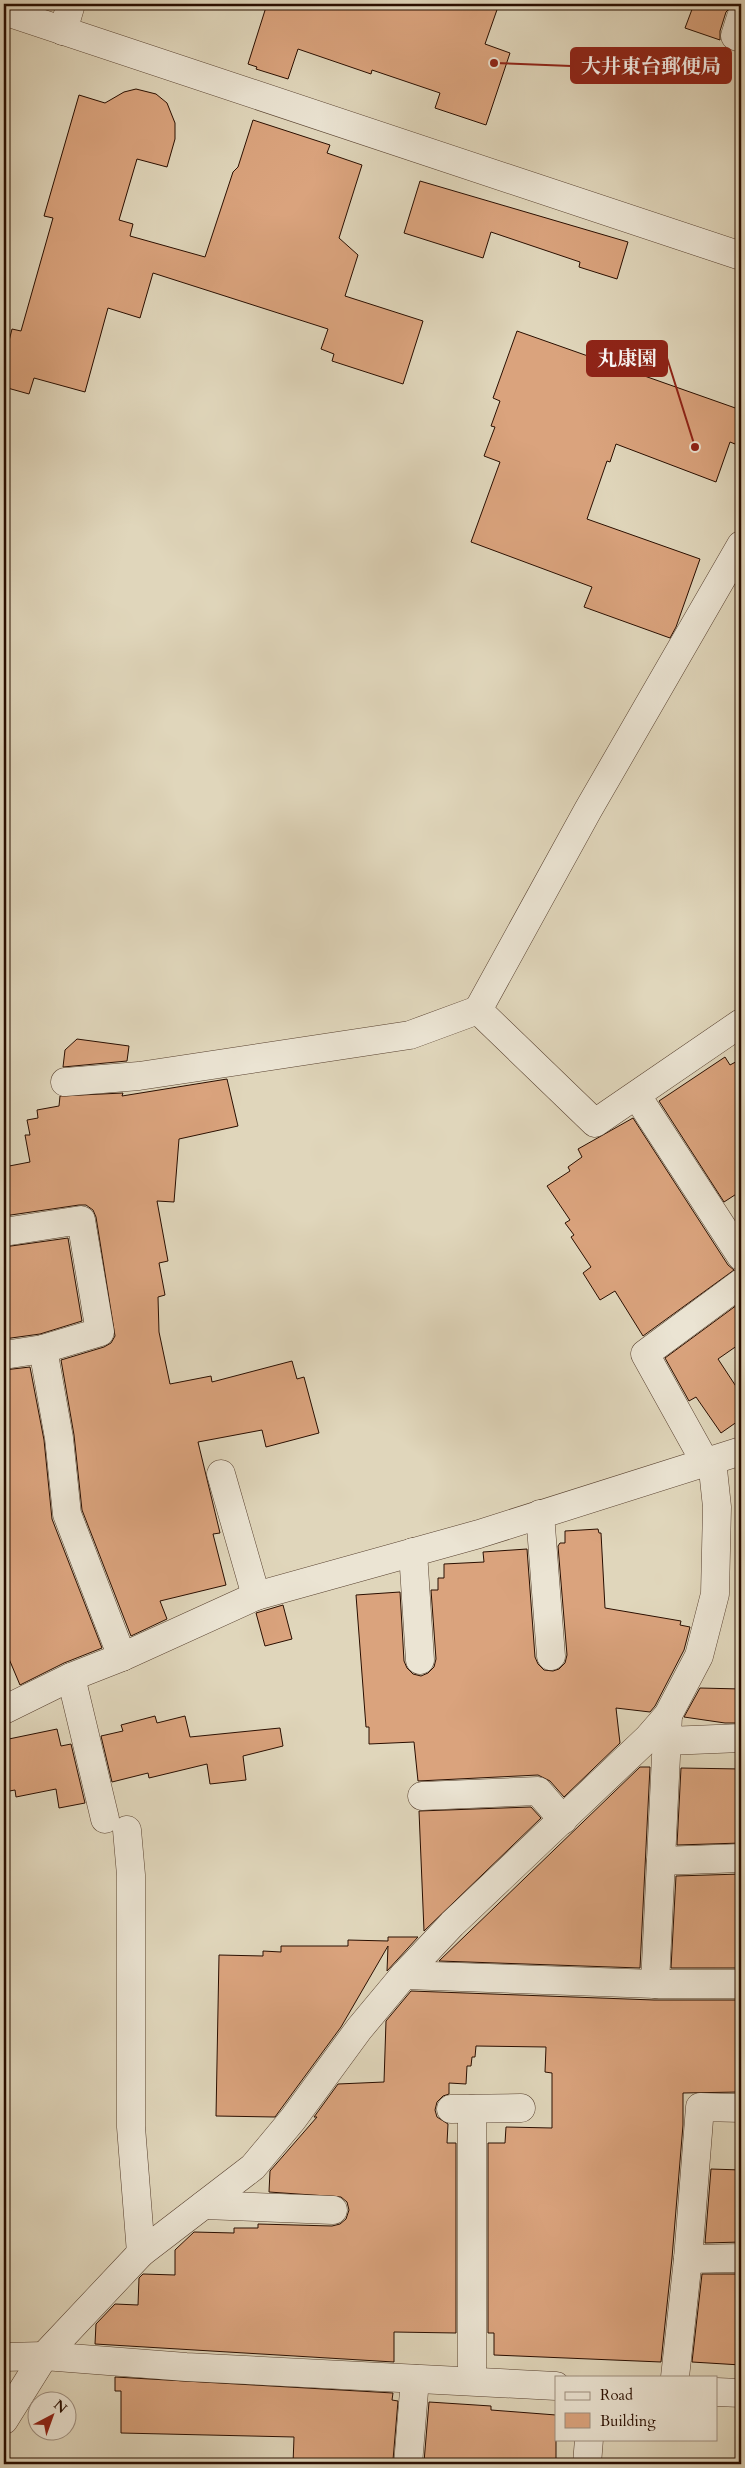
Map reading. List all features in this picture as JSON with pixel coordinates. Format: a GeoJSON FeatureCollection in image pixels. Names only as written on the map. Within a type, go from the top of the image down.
{"type":"FeatureCollection","features":[{"type":"Feature","properties":{"kind":"street"},"geometry":{"type":"LineString","coordinates":[[63,31],[71,4]]}},
{"type":"Feature","properties":{"kind":"street"},"geometry":{"type":"LineString","coordinates":[[4,11],[741,256]]}},
{"type":"Feature","properties":{"kind":"street"},"geometry":{"type":"LineString","coordinates":[[741,17],[735,36],[741,38]]}},
{"type":"Feature","properties":{"kind":"street"},"geometry":{"type":"LineString","coordinates":[[65,1082],[139,1076],[410,1035],[478,1010],[598,793],[741,545]]}},
{"type":"Feature","properties":{"kind":"street"},"geometry":{"type":"LineString","coordinates":[[478,1010],[594,1123],[637,1096],[741,1023]]}},
{"type":"Feature","properties":{"kind":"street"},"geometry":{"type":"LineString","coordinates":[[637,1096],[741,1256]]}},
{"type":"Feature","properties":{"kind":"street"},"geometry":{"type":"LineString","coordinates":[[4,1232],[82,1220],[100,1332],[42,1349],[4,1355]]}},
{"type":"Feature","properties":{"kind":"street"},"geometry":{"type":"LineString","coordinates":[[655,1984],[668,1728],[699,1656],[714,1594],[717,1507],[708,1461],[645,1354],[741,1283]]}},
{"type":"Feature","properties":{"kind":"street"},"geometry":{"type":"LineString","coordinates":[[42,1349],[59,1438],[67,1514],[122,1657]]}},
{"type":"Feature","properties":{"kind":"street"},"geometry":{"type":"LineString","coordinates":[[6,1703],[122,1657],[256,1596],[413,1552],[741,1451]]}},
{"type":"Feature","properties":{"kind":"street"},"geometry":{"type":"LineString","coordinates":[[222,1474],[256,1596]]}},
{"type":"Feature","properties":{"kind":"street"},"geometry":{"type":"LineString","coordinates":[[540,1514],[551,1656]]}},
{"type":"Feature","properties":{"kind":"street"},"geometry":{"type":"LineString","coordinates":[[413,1552],[420,1660]]}},
{"type":"Feature","properties":{"kind":"street"},"geometry":{"type":"LineString","coordinates":[[71,1677],[131,1875],[131,2127],[141,2253]]}},
{"type":"Feature","properties":{"kind":"street"},"geometry":{"type":"LineString","coordinates":[[4,2420],[44,2356],[141,2253],[253,2167],[293,2119],[359,2029],[404,1975],[452,1924],[648,1738],[668,1728],[741,1738]]}},
{"type":"Feature","properties":{"kind":"street"},"geometry":{"type":"LineString","coordinates":[[422,1796],[538,1791],[563,1820]]}},
{"type":"Feature","properties":{"kind":"street"},"geometry":{"type":"LineString","coordinates":[[661,1861],[741,1858]]}},
{"type":"Feature","properties":{"kind":"street"},"geometry":{"type":"LineString","coordinates":[[404,1975],[655,1984],[741,1984]]}},
{"type":"Feature","properties":{"kind":"street"},"geometry":{"type":"LineString","coordinates":[[675,2376],[688,2259],[700,2107],[741,2108]]}},
{"type":"Feature","properties":{"kind":"street"},"geometry":{"type":"LineString","coordinates":[[472,2381],[461,2109],[521,2108]]}},
{"type":"Feature","properties":{"kind":"street"},"geometry":{"type":"LineString","coordinates":[[204,2205],[332,2210]]}},
{"type":"Feature","properties":{"kind":"street"},"geometry":{"type":"LineString","coordinates":[[688,2259],[741,2258]]}},
{"type":"Feature","properties":{"kind":"street"},"geometry":{"type":"LineString","coordinates":[[4,2357],[44,2356],[186,2367],[555,2386]]}},
{"type":"Feature","properties":{"kind":"street"},"geometry":{"type":"LineString","coordinates":[[408,2464],[415,2379]]}},
{"type":"Feature","properties":{"kind":"street"},"geometry":{"type":"LineString","coordinates":[[718,2392],[741,2393]]}},
{"type":"Feature","properties":{"kind":"street"},"geometry":{"type":"LineString","coordinates":[[587,2464],[589,2440]]}},
{"type":"Feature","properties":{"kind":"building"},"geometry":{"type":"Polygon","coordinates":[[[267,4],[499,4],[485,44],[510,53],[486,125],[435,108],[440,93],[372,70],[371,74],[298,49],[288,79],[256,69],[257,67],[248,64],[267,4]]]}},
{"type":"Feature","properties":{"kind":"building"},"geometry":{"type":"Polygon","coordinates":[[[694,4],[734,4],[726,12],[720,31],[720,40],[685,28],[694,4]]]}},
{"type":"Feature","properties":{"kind":"building"},"geometry":{"type":"Polygon","coordinates":[[[136,89],[156,94],[167,103],[175,123],[175,139],[167,167],[137,159],[119,220],[133,224],[130,236],[205,257],[233,172],[238,167],[253,120],[330,145],[327,153],[362,165],[339,238],[358,255],[345,296],[423,321],[403,384],[332,361],[334,354],[321,349],[328,329],[153,273],[140,318],[108,308],[85,392],[34,378],[29,394],[4,387],[4,344],[8,345],[12,329],[21,331],[53,218],[44,216],[79,95],[105,103],[124,92],[136,89]]]}},
{"type":"Feature","properties":{"kind":"building"},"geometry":{"type":"Polygon","coordinates":[[[420,181],[628,242],[617,279],[579,267],[580,262],[491,232],[483,258],[404,233],[420,181]]]}},
{"type":"Feature","properties":{"kind":"building"},"geometry":{"type":"Polygon","coordinates":[[[517,331],[741,410],[741,427],[735,444],[730,442],[716,482],[616,444],[610,462],[607,461],[587,519],[700,559],[676,627],[670,638],[584,607],[592,587],[471,542],[500,462],[484,456],[495,427],[491,426],[500,401],[493,398],[517,331]]]}},
{"type":"Feature","properties":{"kind":"building"},"geometry":{"type":"Polygon","coordinates":[[[77,1039],[129,1046],[127,1061],[63,1067],[65,1050],[77,1039]]]}},
{"type":"Feature","properties":{"kind":"building"},"geometry":{"type":"Polygon","coordinates":[[[725,1057],[730,1065],[741,1059],[741,1191],[724,1202],[659,1101],[725,1057]]]}},
{"type":"Feature","properties":{"kind":"building"},"geometry":{"type":"Polygon","coordinates":[[[227,1079],[238,1126],[179,1139],[174,1202],[157,1201],[168,1261],[159,1263],[165,1295],[158,1297],[159,1332],[170,1384],[211,1376],[212,1382],[292,1361],[297,1379],[304,1377],[319,1433],[266,1447],[262,1430],[198,1442],[220,1533],[213,1534],[226,1585],[160,1601],[167,1619],[131,1636],[82,1510],[74,1435],[61,1360],[104,1347],[111,1343],[115,1336],[96,1217],[93,1210],[86,1205],[4,1216],[4,1167],[30,1162],[25,1135],[30,1135],[27,1120],[38,1118],[37,1110],[59,1106],[60,1096],[123,1093],[122,1096],[227,1079]]]}},
{"type":"Feature","properties":{"kind":"building"},"geometry":{"type":"Polygon","coordinates":[[[633,1118],[728,1265],[734,1270],[643,1336],[615,1291],[600,1300],[583,1273],[591,1267],[571,1237],[574,1235],[565,1223],[570,1220],[547,1186],[570,1171],[568,1167],[582,1157],[578,1149],[633,1118]]]}},
{"type":"Feature","properties":{"kind":"building"},"geometry":{"type":"Polygon","coordinates":[[[68,1238],[82,1321],[40,1334],[4,1339],[4,1247],[68,1238]]]}},
{"type":"Feature","properties":{"kind":"building"},"geometry":{"type":"Polygon","coordinates":[[[741,1302],[741,1343],[718,1359],[741,1394],[741,1419],[721,1433],[696,1397],[689,1401],[665,1358],[741,1302]]]}},
{"type":"Feature","properties":{"kind":"building"},"geometry":{"type":"Polygon","coordinates":[[[30,1367],[44,1440],[52,1519],[102,1648],[64,1663],[20,1685],[4,1647],[4,1370],[30,1367]]]}},
{"type":"Feature","properties":{"kind":"building"},"geometry":{"type":"Polygon","coordinates":[[[598,1529],[599,1533],[601,1533],[605,1608],[681,1621],[680,1625],[690,1627],[684,1650],[655,1706],[650,1712],[616,1708],[620,1743],[564,1797],[550,1781],[538,1775],[418,1781],[414,1742],[369,1744],[369,1727],[366,1727],[356,1595],[400,1592],[404,1661],[407,1668],[413,1674],[421,1676],[428,1673],[434,1667],[436,1659],[431,1590],[438,1590],[438,1578],[444,1578],[444,1564],[484,1562],[483,1552],[527,1549],[535,1657],[538,1664],[544,1670],[553,1671],[559,1669],[565,1663],[567,1655],[558,1546],[560,1543],[565,1543],[565,1531],[598,1529]]]}},
{"type":"Feature","properties":{"kind":"building"},"geometry":{"type":"Polygon","coordinates":[[[283,1605],[292,1639],[265,1646],[256,1613],[283,1605]]]}},
{"type":"Feature","properties":{"kind":"building"},"geometry":{"type":"Polygon","coordinates":[[[700,1688],[741,1689],[741,1723],[725,1723],[684,1717],[700,1688]]]}},
{"type":"Feature","properties":{"kind":"building"},"geometry":{"type":"Polygon","coordinates":[[[155,1716],[157,1723],[185,1716],[190,1737],[280,1728],[283,1746],[243,1756],[246,1780],[210,1784],[207,1764],[149,1778],[148,1773],[112,1782],[101,1736],[123,1731],[121,1725],[155,1716]]]}},
{"type":"Feature","properties":{"kind":"building"},"geometry":{"type":"Polygon","coordinates":[[[57,1729],[61,1746],[71,1744],[85,1803],[59,1808],[56,1789],[16,1797],[15,1790],[4,1792],[4,1740],[57,1729]]]}},
{"type":"Feature","properties":{"kind":"building"},"geometry":{"type":"Polygon","coordinates":[[[640,1767],[650,1767],[640,1968],[439,1961],[640,1767]]]}},
{"type":"Feature","properties":{"kind":"building"},"geometry":{"type":"Polygon","coordinates":[[[681,1768],[741,1769],[741,1843],[677,1845],[681,1768]]]}},
{"type":"Feature","properties":{"kind":"building"},"geometry":{"type":"Polygon","coordinates":[[[531,1807],[541,1818],[424,1931],[419,1811],[531,1807]]]}},
{"type":"Feature","properties":{"kind":"building"},"geometry":{"type":"Polygon","coordinates":[[[741,1874],[741,1968],[671,1968],[676,1876],[741,1874]]]}},
{"type":"Feature","properties":{"kind":"building"},"geometry":{"type":"Polygon","coordinates":[[[388,1937],[418,1937],[387,1971],[388,1946],[341,2027],[275,2117],[216,2116],[219,1955],[263,1956],[263,1951],[281,1952],[281,1946],[348,1946],[348,1940],[388,1941],[388,1937]]]}},
{"type":"Feature","properties":{"kind":"building"},"geometry":{"type":"Polygon","coordinates":[[[411,1991],[654,2000],[741,2000],[739,2092],[683,2093],[683,2125],[661,2362],[494,2355],[494,2333],[488,2333],[488,2143],[505,2143],[506,2127],[552,2128],[552,2073],[545,2072],[546,2047],[476,2046],[475,2057],[472,2057],[471,2066],[467,2066],[466,2084],[449,2083],[449,2094],[443,2096],[437,2102],[435,2110],[437,2117],[448,2124],[447,2143],[456,2143],[456,2333],[394,2332],[394,2362],[95,2344],[96,2324],[115,2304],[138,2305],[139,2278],[143,2274],[175,2275],[175,2250],[194,2232],[234,2233],[234,2228],[258,2228],[258,2224],[332,2226],[340,2224],[346,2219],[349,2210],[347,2202],[341,2197],[269,2192],[270,2171],[317,2117],[314,2117],[338,2084],[384,2082],[386,2021],[411,1991]]]}},
{"type":"Feature","properties":{"kind":"building"},"geometry":{"type":"Polygon","coordinates":[[[711,2169],[741,2170],[741,2242],[705,2243],[711,2169]]]}},
{"type":"Feature","properties":{"kind":"building"},"geometry":{"type":"Polygon","coordinates":[[[702,2274],[741,2274],[741,2365],[692,2362],[702,2274]]]}},
{"type":"Feature","properties":{"kind":"building"},"geometry":{"type":"Polygon","coordinates":[[[115,2377],[393,2393],[392,2400],[398,2401],[393,2460],[387,2459],[386,2464],[293,2464],[294,2437],[121,2433],[121,2391],[115,2391],[115,2377]]]}},
{"type":"Feature","properties":{"kind":"building"},"geometry":{"type":"Polygon","coordinates":[[[429,2402],[491,2406],[491,2410],[555,2415],[556,2464],[424,2462],[429,2402]]]}},
{"type":"Feature","properties":{"kind":"place","name":"大井東台郵便局"},"geometry":{"type":"Point","coordinates":[494,63]}},
{"type":"Feature","properties":{"kind":"place","name":"丸康園"},"geometry":{"type":"Point","coordinates":[695,447]}}]}
